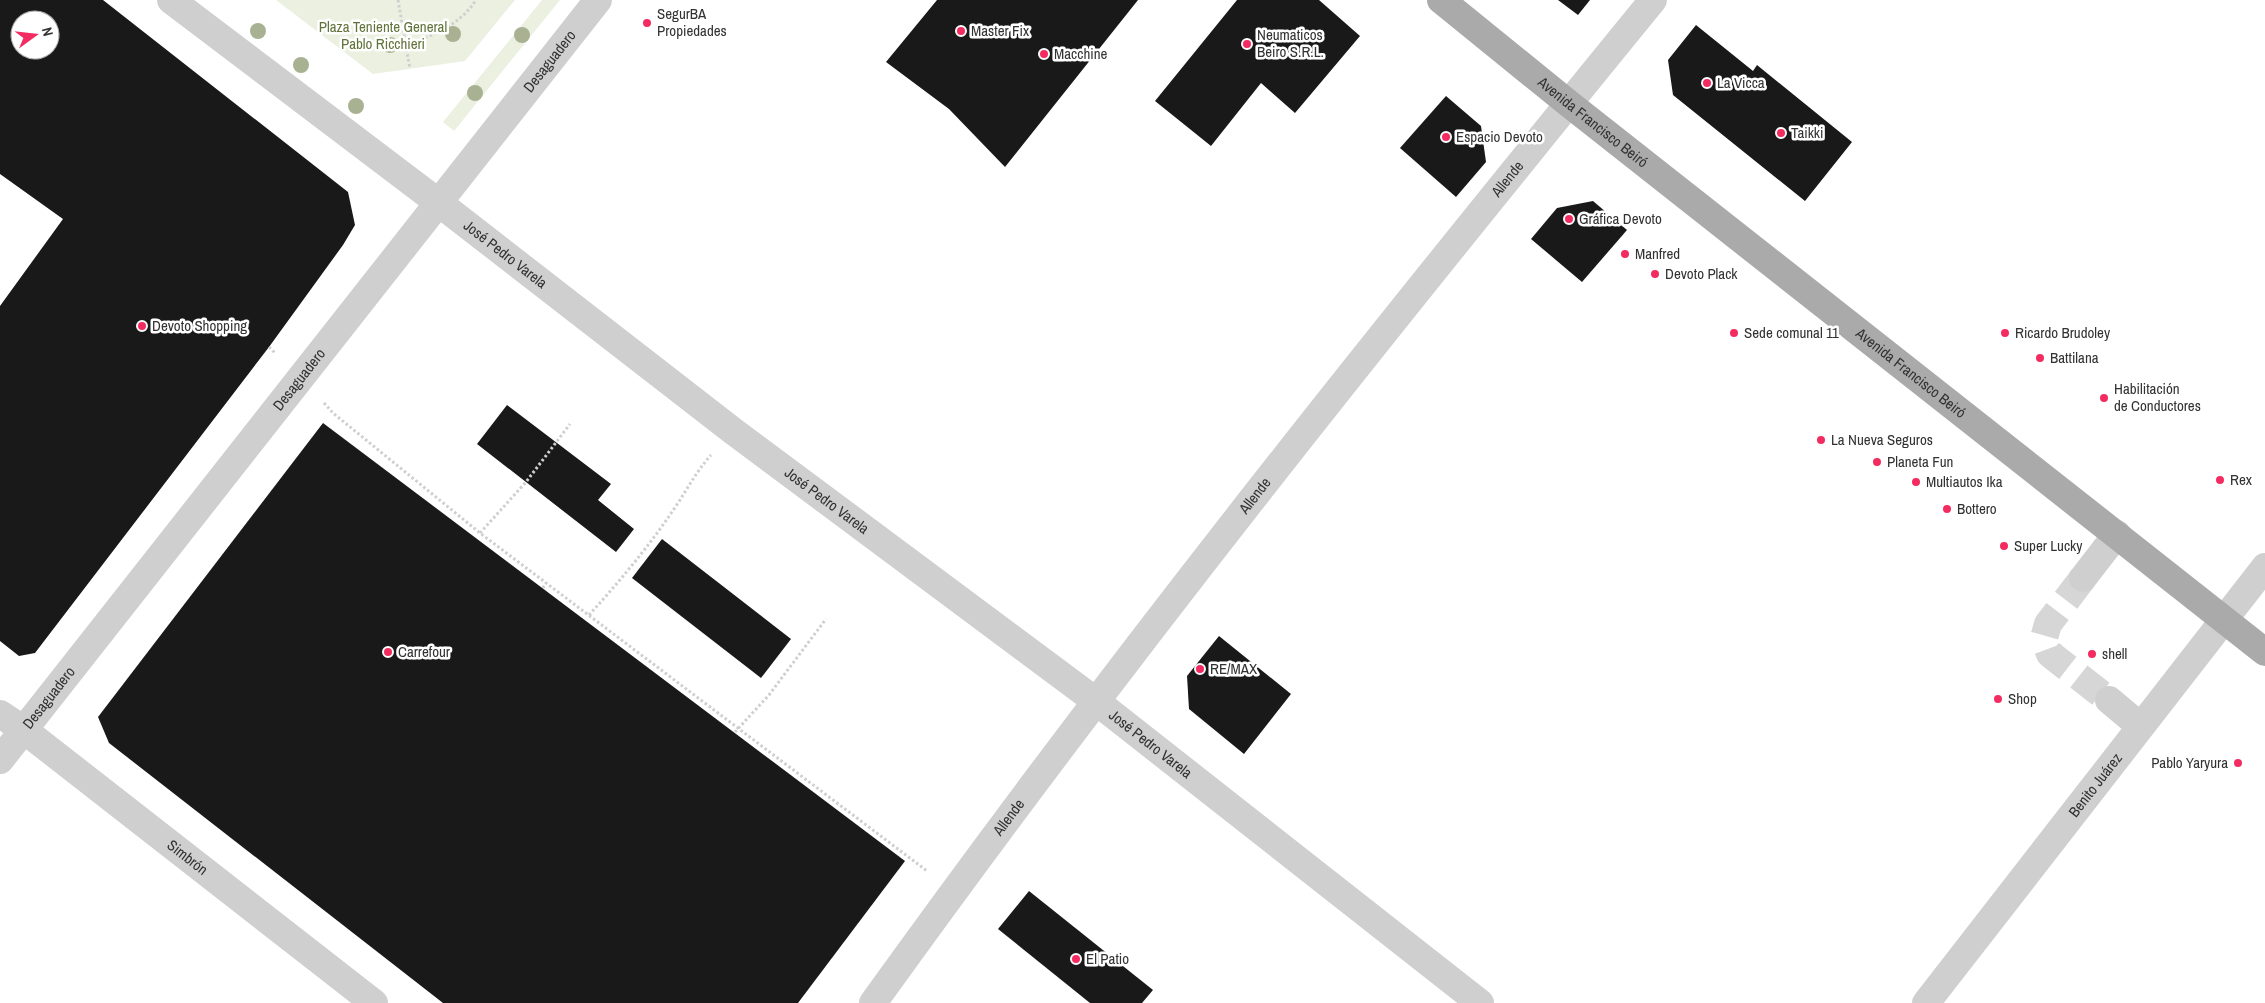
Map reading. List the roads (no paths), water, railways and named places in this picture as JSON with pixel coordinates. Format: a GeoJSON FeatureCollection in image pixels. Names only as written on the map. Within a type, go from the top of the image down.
{"type":"FeatureCollection","features":[{"type":"Feature","properties":{"kind":"main road","name":"Avenida Francisco Beiró"},"geometry":{"type":"LineString","coordinates":[[1441,0],[1568,103],[2265,652]]}},
{"type":"Feature","properties":{"kind":"street","name":"José Pedro Varela"},"geometry":{"type":"LineString","coordinates":[[171,0],[439,204],[732,431],[1097,702],[1480,1003]]}},
{"type":"Feature","properties":{"kind":"street","name":"Desaguadero"},"geometry":{"type":"LineString","coordinates":[[0,760],[598,0]]}},
{"type":"Feature","properties":{"kind":"street","name":"Allende"},"geometry":{"type":"LineString","coordinates":[[873,1003],[970,868],[1321,413],[1568,103],[1653,0]]}},
{"type":"Feature","properties":{"kind":"street"},"geometry":{"type":"LineString","coordinates":[[2083,578],[2117,534]]}},
{"type":"Feature","properties":{"kind":"street","name":"Benito Juárez"},"geometry":{"type":"LineString","coordinates":[[1926,1003],[2265,566]]}},
{"type":"Feature","properties":{"kind":"street"},"geometry":{"type":"LineString","coordinates":[[2109,700],[2140,726]]}},
{"type":"Feature","properties":{"kind":"street","name":"Simbrón"},"geometry":{"type":"LineString","coordinates":[[0,714],[24,730],[374,1003]]}},
{"type":"Feature","properties":{"kind":"tunnel"},"geometry":{"type":"LineString","coordinates":[[2083,578],[2048,624],[2044,638],[2050,654],[2109,700]]}},
{"type":"Feature","properties":{"kind":"place","name":"SegurBA Propiedades"},"geometry":{"type":"Point","coordinates":[647,23]}},
{"type":"Feature","properties":{"kind":"place","name":"Master Fix"},"geometry":{"type":"Point","coordinates":[961,31]}},
{"type":"Feature","properties":{"kind":"place","name":"Neumaticos Beiro S.R.L."},"geometry":{"type":"Point","coordinates":[1247,44]}},
{"type":"Feature","properties":{"kind":"place","name":"Macchine"},"geometry":{"type":"Point","coordinates":[1044,54]}},
{"type":"Feature","properties":{"kind":"place","name":"La Vicca"},"geometry":{"type":"Point","coordinates":[1707,83]}},
{"type":"Feature","properties":{"kind":"place","name":"Taikki"},"geometry":{"type":"Point","coordinates":[1781,133]}},
{"type":"Feature","properties":{"kind":"place","name":"Espacio Devoto"},"geometry":{"type":"Point","coordinates":[1446,137]}},
{"type":"Feature","properties":{"kind":"place","name":"Gráfica Devoto"},"geometry":{"type":"Point","coordinates":[1569,219]}},
{"type":"Feature","properties":{"kind":"place","name":"Manfred"},"geometry":{"type":"Point","coordinates":[1625,254]}},
{"type":"Feature","properties":{"kind":"place","name":"Devoto Plack"},"geometry":{"type":"Point","coordinates":[1655,274]}},
{"type":"Feature","properties":{"kind":"place","name":"Devoto Shopping"},"geometry":{"type":"Point","coordinates":[142,326]}},
{"type":"Feature","properties":{"kind":"place","name":"Sede comunal 11"},"geometry":{"type":"Point","coordinates":[1734,333]}},
{"type":"Feature","properties":{"kind":"place","name":"Ricardo Brudoley"},"geometry":{"type":"Point","coordinates":[2005,333]}},
{"type":"Feature","properties":{"kind":"place","name":"Battilana"},"geometry":{"type":"Point","coordinates":[2040,358]}},
{"type":"Feature","properties":{"kind":"place","name":"Habilitación de Conductores"},"geometry":{"type":"Point","coordinates":[2104,398]}},
{"type":"Feature","properties":{"kind":"place","name":"La Nueva Seguros"},"geometry":{"type":"Point","coordinates":[1821,440]}},
{"type":"Feature","properties":{"kind":"place","name":"Planeta Fun"},"geometry":{"type":"Point","coordinates":[1877,462]}},
{"type":"Feature","properties":{"kind":"place","name":"Rex"},"geometry":{"type":"Point","coordinates":[2220,480]}},
{"type":"Feature","properties":{"kind":"place","name":"Multiautos Ika"},"geometry":{"type":"Point","coordinates":[1916,482]}},
{"type":"Feature","properties":{"kind":"place","name":"Bottero"},"geometry":{"type":"Point","coordinates":[1947,509]}},
{"type":"Feature","properties":{"kind":"place","name":"Super Lucky"},"geometry":{"type":"Point","coordinates":[2004,546]}},
{"type":"Feature","properties":{"kind":"place","name":"Carrefour"},"geometry":{"type":"Point","coordinates":[388,652]}},
{"type":"Feature","properties":{"kind":"place","name":"shell"},"geometry":{"type":"Point","coordinates":[2092,654]}},
{"type":"Feature","properties":{"kind":"place","name":"RE/MAX"},"geometry":{"type":"Point","coordinates":[1200,669]}},
{"type":"Feature","properties":{"kind":"place","name":"Shop"},"geometry":{"type":"Point","coordinates":[1998,699]}},
{"type":"Feature","properties":{"kind":"place","name":"Pablo Yaryura"},"geometry":{"type":"Point","coordinates":[2238,763]}},
{"type":"Feature","properties":{"kind":"place","name":"El Patio"},"geometry":{"type":"Point","coordinates":[1076,959]}},
{"type":"Feature","properties":{"kind":"park label","name":"Plaza Teniente General Pablo Ricchieri"},"geometry":{"type":"Point","coordinates":[383,36]}}]}
